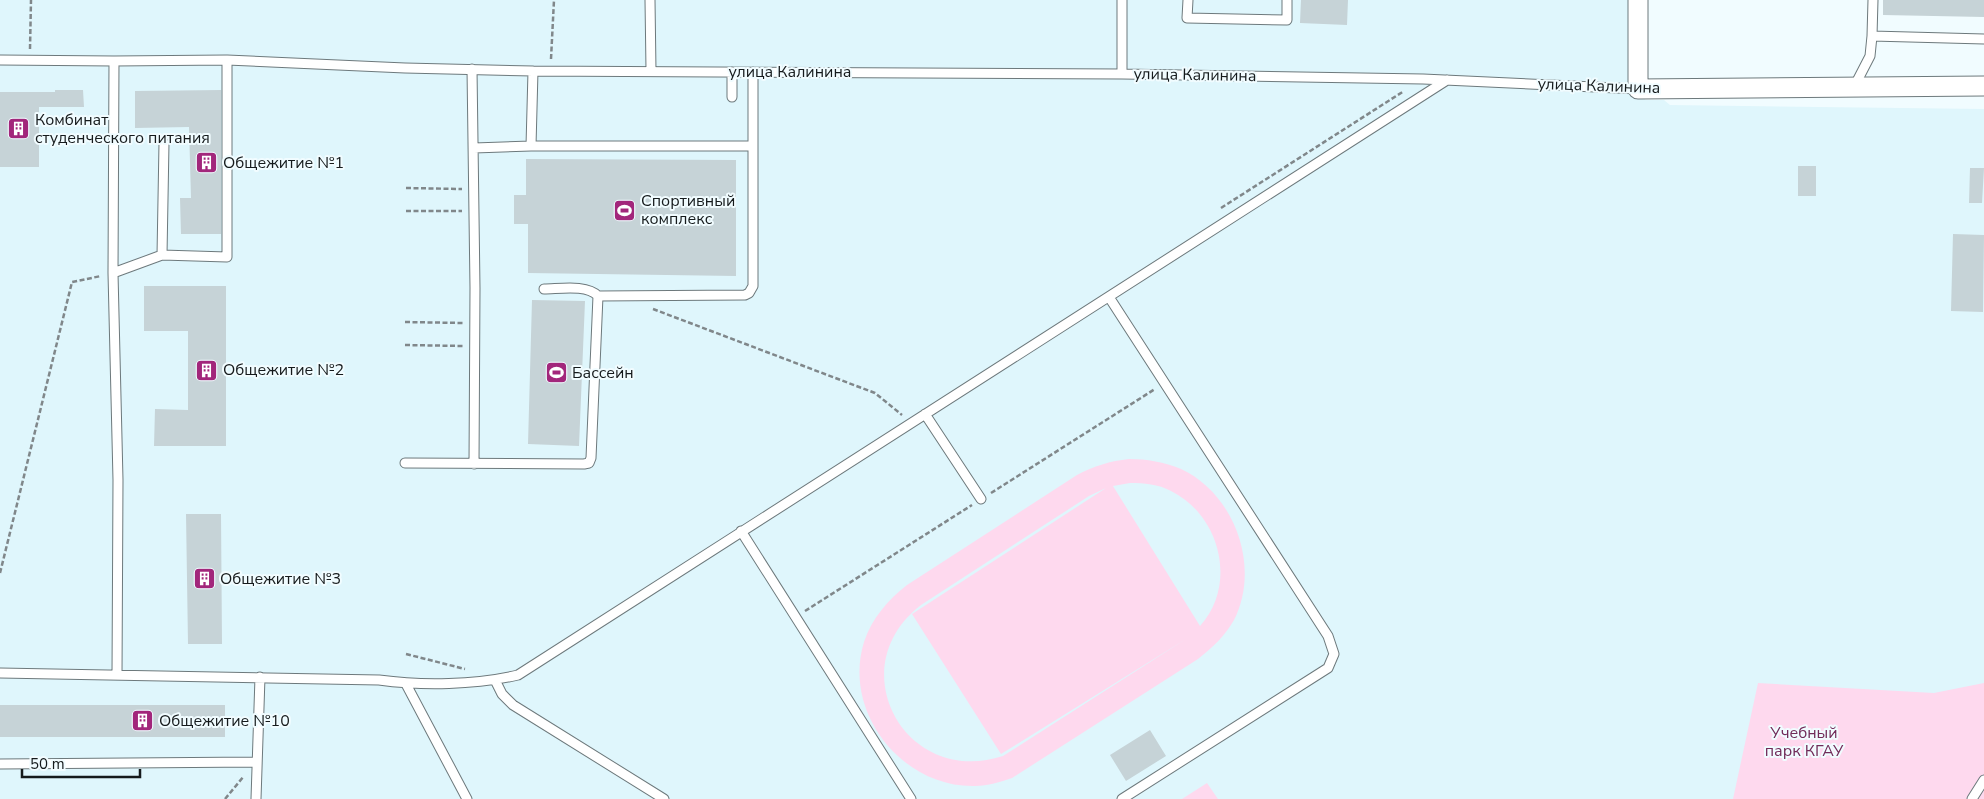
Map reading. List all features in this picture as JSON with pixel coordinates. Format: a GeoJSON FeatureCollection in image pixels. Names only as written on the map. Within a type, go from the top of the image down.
{"type":"FeatureCollection","features":[{"type":"Feature","properties":{"kind":"street"},"geometry":{"type":"LineString","coordinates":[[1638,0],[1638,89]]}},
{"type":"Feature","properties":{"kind":"street","name":"улица Калинина"},"geometry":{"type":"LineString","coordinates":[[1638,89],[1984,86]]}},
{"type":"Feature","properties":{"kind":"lane"},"geometry":{"type":"LineString","coordinates":[[650,0],[650,70]]}},
{"type":"Feature","properties":{"kind":"lane"},"geometry":{"type":"LineString","coordinates":[[1122,0],[1122,74]]}},
{"type":"Feature","properties":{"kind":"lane"},"geometry":{"type":"LineString","coordinates":[[1188,0],[1187,18],[1287,20],[1287,0]]}},
{"type":"Feature","properties":{"kind":"lane"},"geometry":{"type":"LineString","coordinates":[[1854,87],[1870,56],[1873,0]]}},
{"type":"Feature","properties":{"kind":"lane"},"geometry":{"type":"LineString","coordinates":[[1872,36],[1984,39]]}},
{"type":"Feature","properties":{"kind":"lane","name":"улица Калинина"},"geometry":{"type":"LineString","coordinates":[[0,60],[228,60],[405,68],[534,71],[650,70],[1423,78],[1638,89]]}},
{"type":"Feature","properties":{"kind":"lane"},"geometry":{"type":"LineString","coordinates":[[113,273],[162,255],[228,257],[228,60]]}},
{"type":"Feature","properties":{"kind":"lane"},"geometry":{"type":"LineString","coordinates":[[114,61],[113,273],[118,480],[117,675]]}},
{"type":"Feature","properties":{"kind":"lane"},"geometry":{"type":"LineString","coordinates":[[472,69],[475,323],[474,464]]}},
{"type":"Feature","properties":{"kind":"lane"},"geometry":{"type":"LineString","coordinates":[[531,146],[534,71]]}},
{"type":"Feature","properties":{"kind":"lane"},"geometry":{"type":"LineString","coordinates":[[732,72],[732,97]]}},
{"type":"Feature","properties":{"kind":"lane"},"geometry":{"type":"LineString","coordinates":[[598,296],[745,295],[749,293],[753,286],[753,72]]}},
{"type":"Feature","properties":{"kind":"lane"},"geometry":{"type":"LineString","coordinates":[[0,673],[379,680],[406,684],[495,680],[518,676],[741,531],[1447,80]]}},
{"type":"Feature","properties":{"kind":"lane"},"geometry":{"type":"LineString","coordinates":[[162,255],[164,143]]}},
{"type":"Feature","properties":{"kind":"lane"},"geometry":{"type":"LineString","coordinates":[[474,148],[531,146],[753,146]]}},
{"type":"Feature","properties":{"kind":"lane"},"geometry":{"type":"LineString","coordinates":[[405,464],[588,463],[591,458],[598,296],[594,291],[586,290],[544,290]]}},
{"type":"Feature","properties":{"kind":"lane"},"geometry":{"type":"LineString","coordinates":[[1109,297],[1328,636],[1334,654],[1328,668],[1122,799]]}},
{"type":"Feature","properties":{"kind":"lane"},"geometry":{"type":"LineString","coordinates":[[926,414],[981,499]]}},
{"type":"Feature","properties":{"kind":"lane"},"geometry":{"type":"LineString","coordinates":[[741,531],[911,799]]}},
{"type":"Feature","properties":{"kind":"lane"},"geometry":{"type":"LineString","coordinates":[[256,799],[260,677]]}},
{"type":"Feature","properties":{"kind":"lane"},"geometry":{"type":"LineString","coordinates":[[495,680],[502,694],[513,705],[664,799]]}},
{"type":"Feature","properties":{"kind":"lane"},"geometry":{"type":"LineString","coordinates":[[406,684],[467,799]]}},
{"type":"Feature","properties":{"kind":"lane"},"geometry":{"type":"LineString","coordinates":[[0,764],[256,762]]}},
{"type":"Feature","properties":{"kind":"lane"},"geometry":{"type":"LineString","coordinates":[[1972,799],[1984,780]]}},
{"type":"Feature","properties":{"kind":"path"},"geometry":{"type":"LineString","coordinates":[[30,0],[30,61]]}},
{"type":"Feature","properties":{"kind":"path"},"geometry":{"type":"LineString","coordinates":[[551,71],[554,0]]}},
{"type":"Feature","properties":{"kind":"path"},"geometry":{"type":"LineString","coordinates":[[1221,208],[1423,78]]}},
{"type":"Feature","properties":{"kind":"path"},"geometry":{"type":"LineString","coordinates":[[406,188],[474,189]]}},
{"type":"Feature","properties":{"kind":"path"},"geometry":{"type":"LineString","coordinates":[[406,211],[474,211]]}},
{"type":"Feature","properties":{"kind":"path"},"geometry":{"type":"LineString","coordinates":[[0,573],[72,282],[113,273]]}},
{"type":"Feature","properties":{"kind":"path"},"geometry":{"type":"LineString","coordinates":[[648,307],[875,393],[911,422]]}},
{"type":"Feature","properties":{"kind":"path"},"geometry":{"type":"LineString","coordinates":[[405,322],[475,323]]}},
{"type":"Feature","properties":{"kind":"path"},"geometry":{"type":"LineString","coordinates":[[405,345],[475,346]]}},
{"type":"Feature","properties":{"kind":"path"},"geometry":{"type":"LineString","coordinates":[[893,420],[902,414]]}},
{"type":"Feature","properties":{"kind":"path"},"geometry":{"type":"LineString","coordinates":[[406,654],[472,671]]}},
{"type":"Feature","properties":{"kind":"path"},"geometry":{"type":"LineString","coordinates":[[224,799],[256,762]]}},
{"type":"Feature","properties":{"kind":"shaded area"},"geometry":{"type":"Polygon","coordinates":[[[0,0],[1646,0],[1645,100],[1664,100],[1670,105],[1984,109],[1984,799],[0,799],[0,0]]]}},
{"type":"Feature","properties":{"kind":"green space"},"geometry":{"type":"Polygon","coordinates":[[[1122,460],[1149,460],[1181,469],[1200,480],[1216,496],[1229,514],[1238,534],[1245,578],[1242,599],[1234,620],[1227,631],[1198,659],[1012,778],[980,786],[949,783],[924,774],[902,760],[884,741],[870,719],[862,695],[860,669],[864,642],[871,625],[881,610],[907,585],[1077,475],[1102,464],[1122,460]],[[1135,483],[1113,486],[1200,626],[1212,609],[1218,591],[1220,571],[1218,552],[1212,533],[1202,516],[1188,502],[1161,487],[1135,483]],[[1106,488],[1089,496],[921,605],[914,613],[1106,488]],[[912,614],[897,631],[886,660],[885,689],[895,716],[913,739],[938,755],[968,761],[1003,756],[1186,639],[1001,754],[912,614]]]}},
{"type":"Feature","properties":{"kind":"green space","name":"Учебный парк КГАУ"},"geometry":{"type":"Polygon","coordinates":[[[1758,683],[1934,693],[1984,683],[1984,799],[1733,799],[1758,683]]]}},
{"type":"Feature","properties":{"kind":"green space"},"geometry":{"type":"Polygon","coordinates":[[[1207,783],[1218,799],[1182,799],[1207,783]]]}},
{"type":"Feature","properties":{"kind":"building"},"geometry":{"type":"Polygon","coordinates":[[[1301,0],[1348,0],[1347,25],[1300,23],[1301,0]]]}},
{"type":"Feature","properties":{"kind":"building"},"geometry":{"type":"Polygon","coordinates":[[[1883,0],[1984,0],[1984,17],[1883,15],[1883,0]]]}},
{"type":"Feature","properties":{"kind":"building","name":"Комбинат студенческого питания"},"geometry":{"type":"Polygon","coordinates":[[[55,90],[83,90],[84,107],[39,107],[39,167],[0,167],[0,92],[55,92],[55,90]]]}},
{"type":"Feature","properties":{"kind":"building","name":"Общежитие №1"},"geometry":{"type":"Polygon","coordinates":[[[221,90],[221,234],[181,234],[180,198],[191,198],[189,127],[135,128],[135,91],[221,90]]]}},
{"type":"Feature","properties":{"kind":"building","name":"Спортивный комплекс"},"geometry":{"type":"Polygon","coordinates":[[[526,159],[736,160],[736,276],[528,273],[528,224],[514,224],[514,195],[526,195],[526,159]]]}},
{"type":"Feature","properties":{"kind":"building"},"geometry":{"type":"Polygon","coordinates":[[[1798,166],[1816,166],[1816,196],[1798,196],[1798,166]]]}},
{"type":"Feature","properties":{"kind":"building"},"geometry":{"type":"Polygon","coordinates":[[[1970,168],[1984,168],[1982,203],[1969,203],[1970,168]]]}},
{"type":"Feature","properties":{"kind":"building"},"geometry":{"type":"Polygon","coordinates":[[[1953,234],[1984,235],[1983,312],[1951,311],[1953,234]]]}},
{"type":"Feature","properties":{"kind":"building","name":"Общежитие №2"},"geometry":{"type":"Polygon","coordinates":[[[144,286],[226,286],[226,446],[154,446],[155,409],[188,410],[188,331],[144,331],[144,286]]]}},
{"type":"Feature","properties":{"kind":"building","name":"Бассейн"},"geometry":{"type":"Polygon","coordinates":[[[532,300],[585,301],[579,446],[528,444],[532,300]]]}},
{"type":"Feature","properties":{"kind":"building","name":"Общежитие №3"},"geometry":{"type":"Polygon","coordinates":[[[186,514],[221,514],[222,644],[188,644],[186,514]]]}},
{"type":"Feature","properties":{"kind":"building","name":"Общежитие №10"},"geometry":{"type":"Polygon","coordinates":[[[0,705],[225,705],[225,737],[0,737],[0,705]]]}},
{"type":"Feature","properties":{"kind":"building"},"geometry":{"type":"Polygon","coordinates":[[[1150,730],[1166,756],[1126,781],[1110,755],[1150,730]]]}},
{"type":"Feature","properties":{"kind":"place","name":"Комбинат студенческого питания"},"geometry":{"type":"Point","coordinates":[19,129]}},
{"type":"Feature","properties":{"kind":"place","name":"Общежитие №1"},"geometry":{"type":"Point","coordinates":[207,163]}},
{"type":"Feature","properties":{"kind":"place","name":"Спортивный комплекс"},"geometry":{"type":"Point","coordinates":[625,210]}},
{"type":"Feature","properties":{"kind":"place","name":"Общежитие №2"},"geometry":{"type":"Point","coordinates":[207,370]}},
{"type":"Feature","properties":{"kind":"place","name":"Бассейн"},"geometry":{"type":"Point","coordinates":[556,373]}},
{"type":"Feature","properties":{"kind":"place","name":"Общежитие №3"},"geometry":{"type":"Point","coordinates":[204,579]}},
{"type":"Feature","properties":{"kind":"place","name":"Общежитие №10"},"geometry":{"type":"Point","coordinates":[143,721]}}]}
